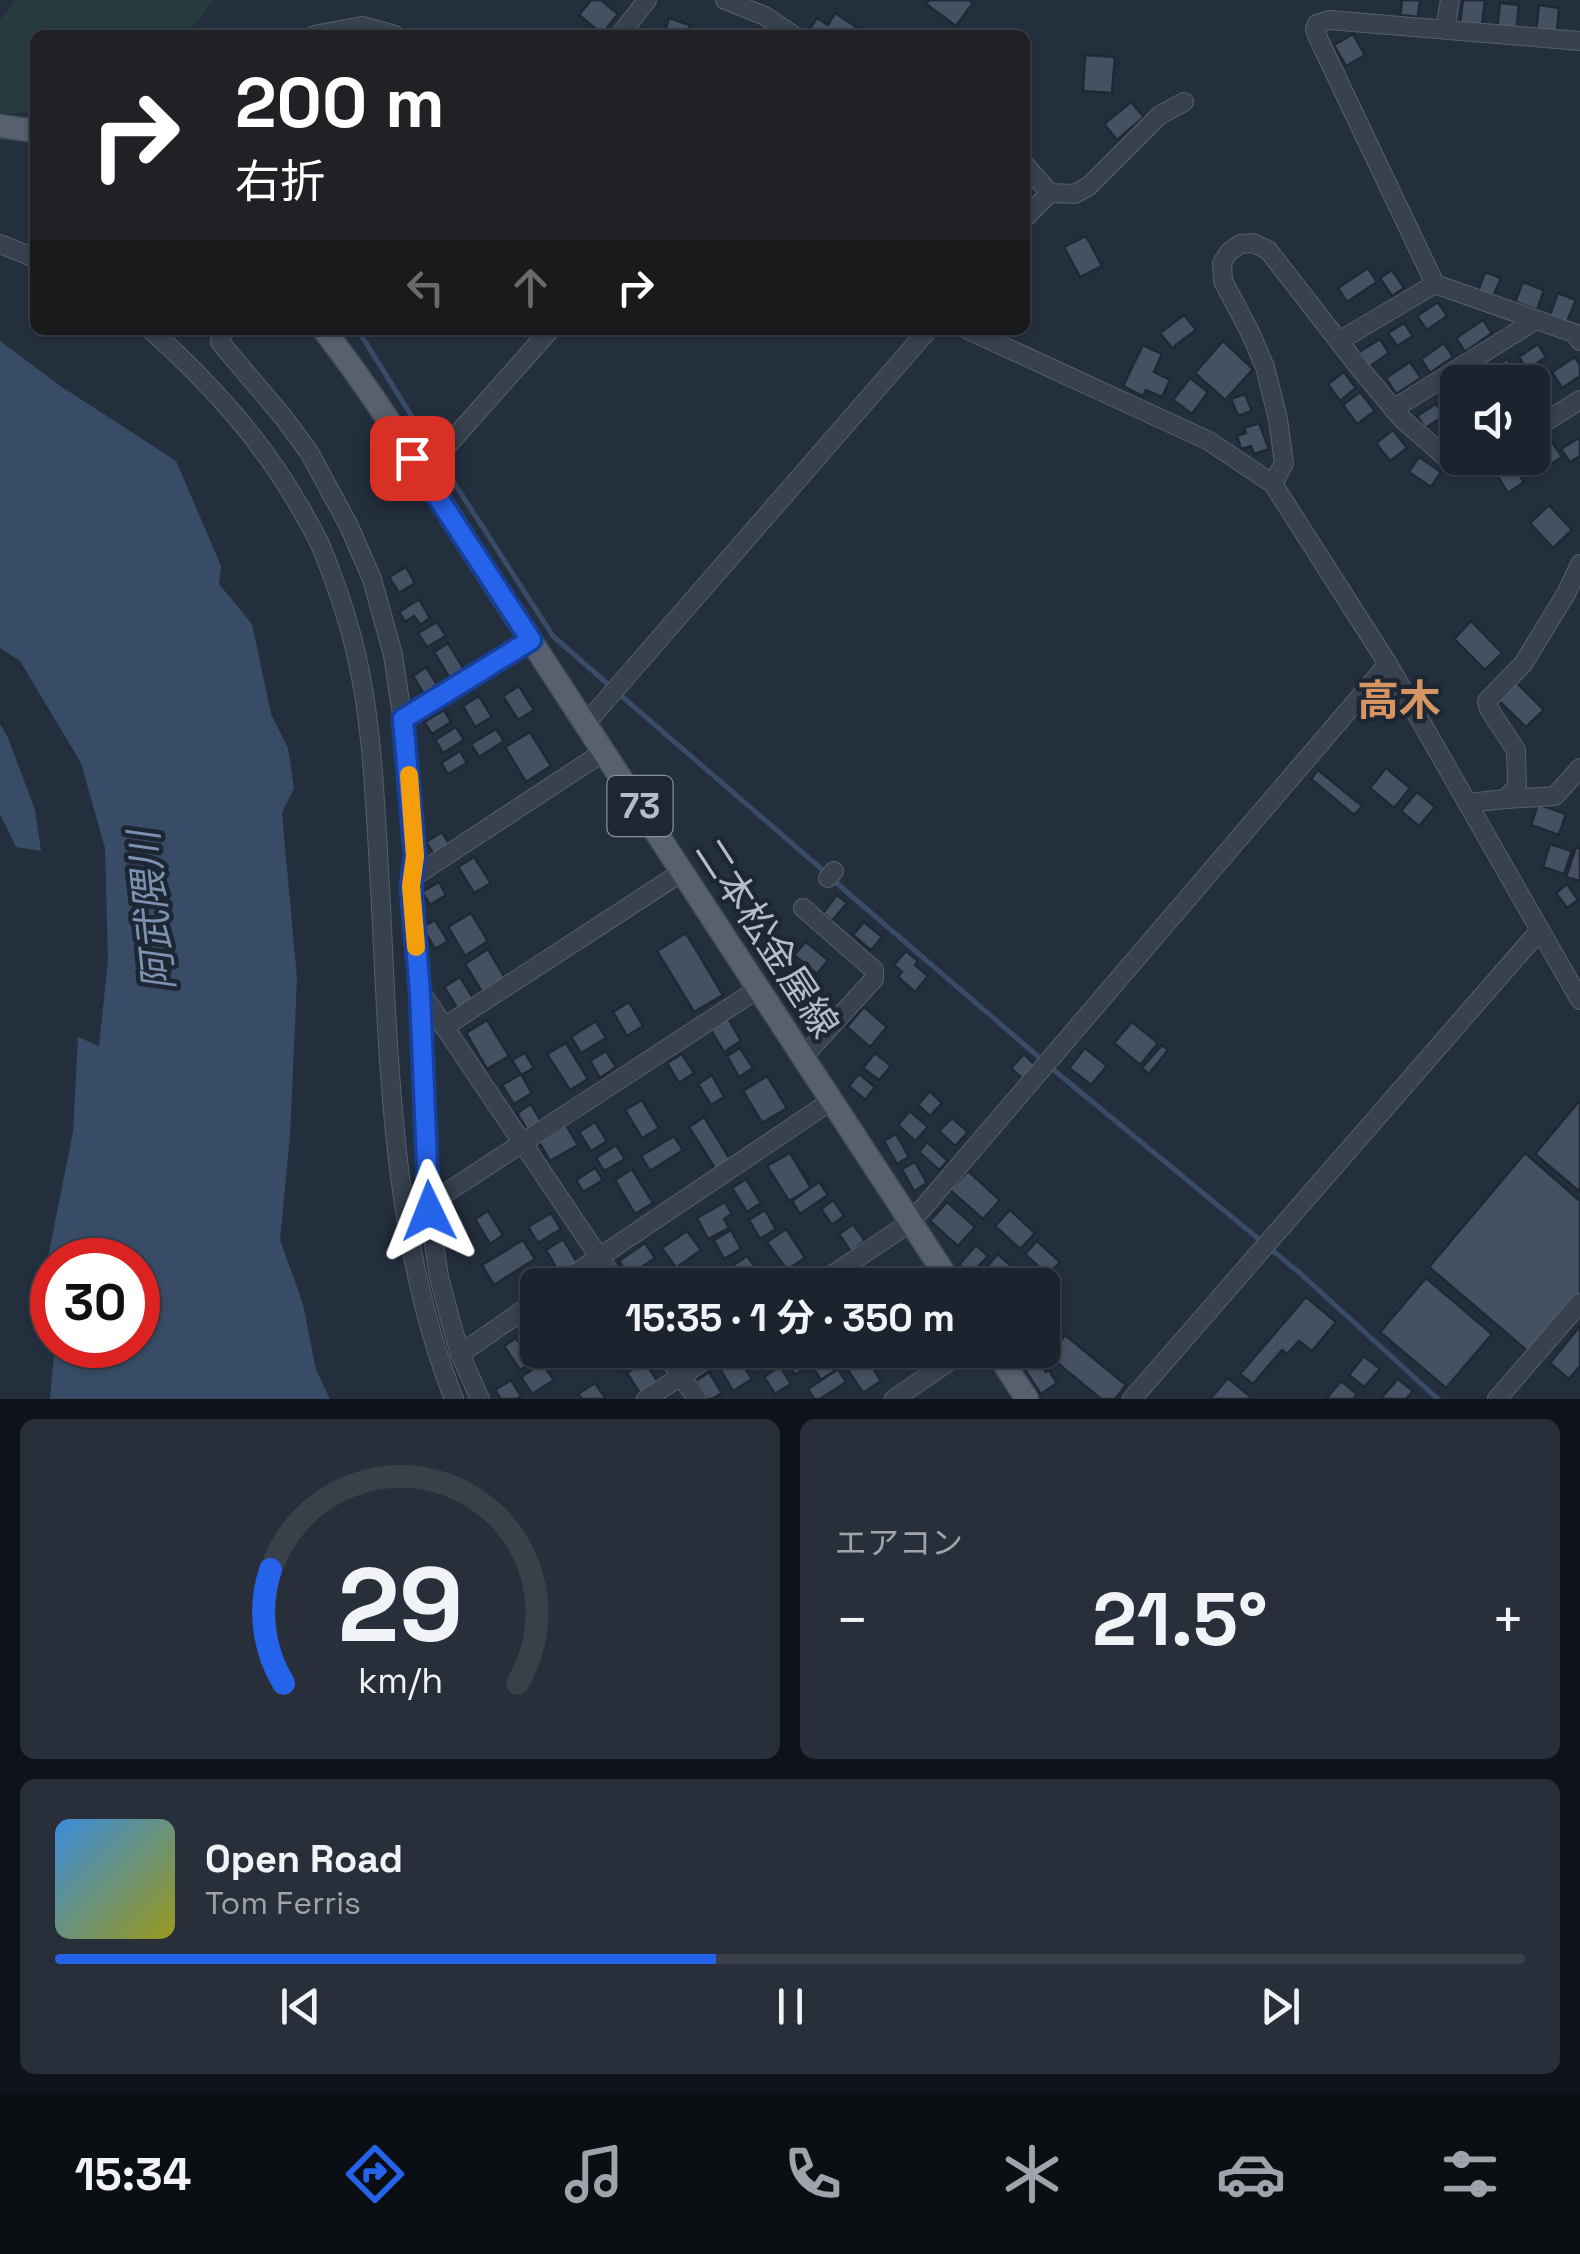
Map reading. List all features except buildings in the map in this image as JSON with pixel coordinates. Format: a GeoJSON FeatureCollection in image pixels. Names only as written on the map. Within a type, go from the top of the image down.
{"type":"FeatureCollection","features":[{"type":"Feature","properties":{"kind":"main road"},"geometry":{"type":"LineString","coordinates":[[0,126],[30,130]]}},
{"type":"Feature","properties":{"kind":"main road","name":"二本松金屋線"},"geometry":{"type":"LineString","coordinates":[[328,335],[378,404],[431,464],[531,640],[941,1268]]}},
{"type":"Feature","properties":{"kind":"main road"},"geometry":{"type":"LineString","coordinates":[[1006,1368],[1026,1399]]}},
{"type":"Feature","properties":{"kind":"street"},"geometry":{"type":"LineString","coordinates":[[624,30],[648,0]]}},
{"type":"Feature","properties":{"kind":"street"},"geometry":{"type":"LineString","coordinates":[[725,0],[765,16],[786,30]]}},
{"type":"Feature","properties":{"kind":"street"},"geometry":{"type":"LineString","coordinates":[[1445,29],[1450,0]]}},
{"type":"Feature","properties":{"kind":"street"},"geometry":{"type":"LineString","coordinates":[[1580,41],[1329,20],[1315,28],[1435,284],[1574,333],[1580,341]]}},
{"type":"Feature","properties":{"kind":"street"},"geometry":{"type":"LineString","coordinates":[[341,30],[362,26],[376,30]]}},
{"type":"Feature","properties":{"kind":"street"},"geometry":{"type":"LineString","coordinates":[[1030,171],[1050,193],[1074,194],[1089,186],[1160,115],[1184,102]]}},
{"type":"Feature","properties":{"kind":"street"},"geometry":{"type":"LineString","coordinates":[[1030,213],[1050,193]]}},
{"type":"Feature","properties":{"kind":"street"},"geometry":{"type":"LineString","coordinates":[[1273,484],[1284,463],[1278,418],[1265,367],[1224,282],[1222,263],[1240,244],[1253,243],[1268,250],[1394,409],[1440,451]]}},
{"type":"Feature","properties":{"kind":"street"},"geometry":{"type":"LineString","coordinates":[[0,244],[30,256]]}},
{"type":"Feature","properties":{"kind":"street"},"geometry":{"type":"LineString","coordinates":[[1339,340],[1435,284]]}},
{"type":"Feature","properties":{"kind":"street"},"geometry":{"type":"LineString","coordinates":[[1394,409],[1536,320]]}},
{"type":"Feature","properties":{"kind":"street"},"geometry":{"type":"LineString","coordinates":[[156,335],[217,393],[288,487],[322,546],[358,659],[374,800],[404,1214],[419,1291],[454,1399]]}},
{"type":"Feature","properties":{"kind":"street"},"geometry":{"type":"LineString","coordinates":[[221,335],[224,348],[309,452],[350,526],[372,579],[393,655],[415,856],[412,878],[429,1204],[440,1276],[460,1354],[480,1399]]}},
{"type":"Feature","properties":{"kind":"street"},"geometry":{"type":"LineString","coordinates":[[431,464],[546,335]]}},
{"type":"Feature","properties":{"kind":"street"},"geometry":{"type":"LineString","coordinates":[[587,722],[924,335]]}},
{"type":"Feature","properties":{"kind":"street"},"geometry":{"type":"LineString","coordinates":[[979,335],[1209,441],[1273,484],[1388,664],[1580,1000]]}},
{"type":"Feature","properties":{"kind":"street"},"geometry":{"type":"LineString","coordinates":[[1550,419],[1580,400]]}},
{"type":"Feature","properties":{"kind":"street"},"geometry":{"type":"LineString","coordinates":[[1506,798],[1517,786],[1516,750],[1487,701],[1523,664],[1580,564]]}},
{"type":"Feature","properties":{"kind":"street"},"geometry":{"type":"LineString","coordinates":[[403,719],[531,640]]}},
{"type":"Feature","properties":{"kind":"street"},"geometry":{"type":"LineString","coordinates":[[842,1268],[911,1222],[1388,664]]}},
{"type":"Feature","properties":{"kind":"street"},"geometry":{"type":"LineString","coordinates":[[412,878],[605,752]]}},
{"type":"Feature","properties":{"kind":"street"},"geometry":{"type":"LineString","coordinates":[[1468,804],[1555,796],[1580,768]]}},
{"type":"Feature","properties":{"kind":"street"},"geometry":{"type":"LineString","coordinates":[[444,1027],[682,872]]}},
{"type":"Feature","properties":{"kind":"street"},"geometry":{"type":"LineString","coordinates":[[802,1057],[874,978],[874,970],[803,908]]}},
{"type":"Feature","properties":{"kind":"street"},"geometry":{"type":"LineString","coordinates":[[1132,1399],[1540,930]]}},
{"type":"Feature","properties":{"kind":"street"},"geometry":{"type":"LineString","coordinates":[[429,1204],[758,989]]}},
{"type":"Feature","properties":{"kind":"street"},"geometry":{"type":"LineString","coordinates":[[420,992],[607,1268]]}},
{"type":"Feature","properties":{"kind":"street"},"geometry":{"type":"LineString","coordinates":[[582,1268],[831,1101]]}},
{"type":"Feature","properties":{"kind":"street"},"geometry":{"type":"LineString","coordinates":[[1498,1399],[1580,1303]]}},
{"type":"Feature","properties":{"kind":"street"},"geometry":{"type":"LineString","coordinates":[[460,1354],[520,1312]]}},
{"type":"Feature","properties":{"kind":"street"},"geometry":{"type":"LineString","coordinates":[[675,1368],[697,1399]]}},
{"type":"Feature","properties":{"kind":"street"},"geometry":{"type":"LineString","coordinates":[[646,1399],[693,1368]]}},
{"type":"Feature","properties":{"kind":"street"},"geometry":{"type":"LineString","coordinates":[[894,1399],[940,1368]]}},
{"type":"Feature","properties":{"kind":"green space"},"geometry":{"type":"Polygon","coordinates":[[[16,0],[214,0],[190,30],[30,30],[30,112],[0,114],[0,20],[16,0]]]}},
{"type":"Feature","properties":{"kind":"water","name":"阿武隈川"},"geometry":{"type":"Polygon","coordinates":[[[0,341],[62,387],[176,461],[221,566],[219,584],[252,624],[271,714],[288,748],[294,788],[282,813],[297,978],[290,1135],[280,1240],[303,1304],[316,1370],[330,1399],[50,1399],[53,1368],[160,1368],[160,1238],[52,1238],[73,1132],[78,1037],[99,1046],[108,961],[105,848],[81,763],[20,661],[0,648],[0,341]]]}},
{"type":"Feature","properties":{"kind":"water"},"geometry":{"type":"Polygon","coordinates":[[[0,724],[35,810],[41,851],[16,847],[0,814],[0,724]]]}},
{"type":"Feature","properties":{"kind":"waterway"},"geometry":{"type":"LineString","coordinates":[[361,335],[434,452]]}},
{"type":"Feature","properties":{"kind":"waterway"},"geometry":{"type":"LineString","coordinates":[[440,461],[553,636],[610,686]]}},
{"type":"Feature","properties":{"kind":"waterway"},"geometry":{"type":"LineString","coordinates":[[618,693],[825,872]]}},
{"type":"Feature","properties":{"kind":"waterway"},"geometry":{"type":"LineString","coordinates":[[833,880],[1055,1071],[1301,1274],[1438,1399]]}},
{"type":"Feature","properties":{"kind":"slow traffic"},"geometry":{"type":"LineString","coordinates":[[409,775],[416,947]]}},
{"type":"Feature","properties":{"kind":"district","name":"高木"},"geometry":{"type":"Point","coordinates":[1399,700]}},
{"type":"Feature","properties":{"kind":"route"},"geometry":{"type":"LineString","coordinates":[[412,458],[531,640],[403,719],[415,856],[411,886],[420,992],[429,1211]]}}]}
